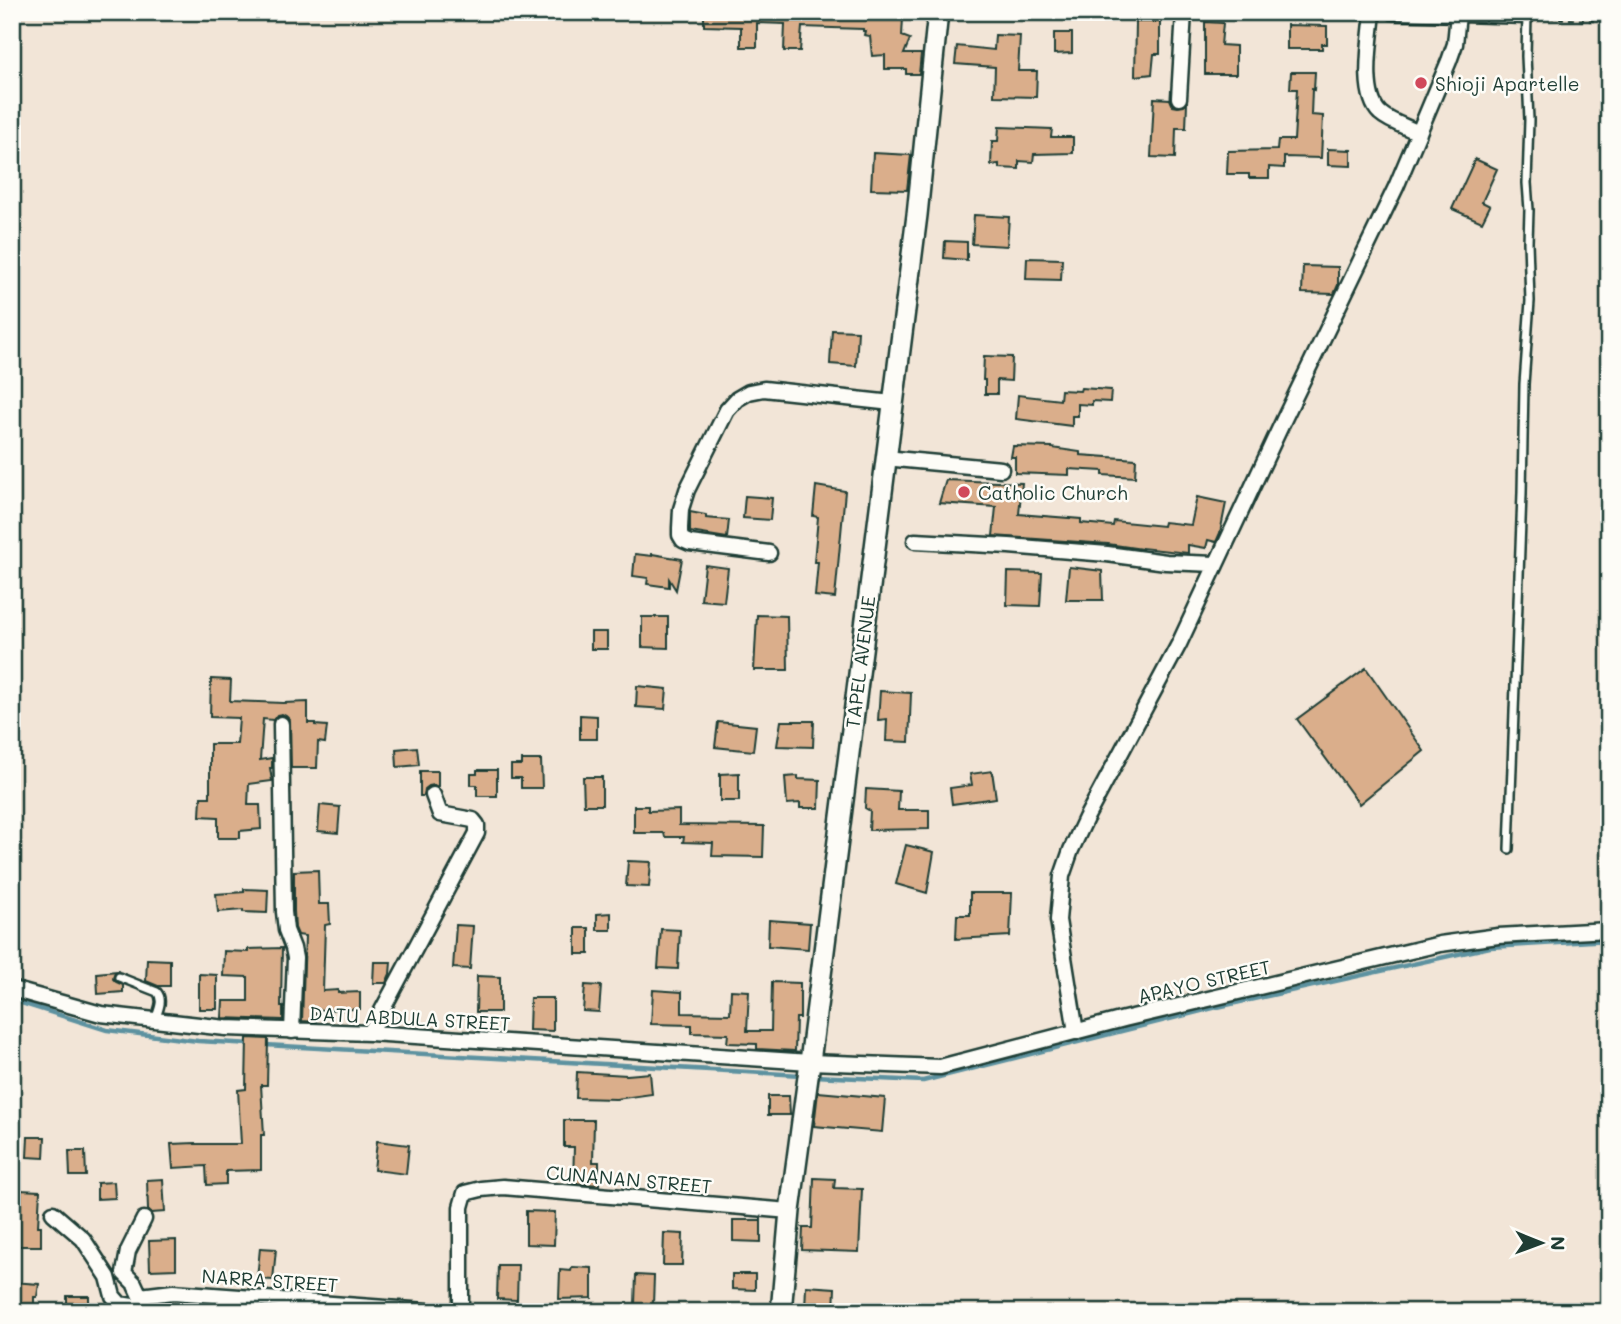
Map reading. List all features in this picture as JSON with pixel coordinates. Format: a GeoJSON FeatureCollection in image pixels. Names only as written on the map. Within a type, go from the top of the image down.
{"type":"FeatureCollection","features":[{"type":"Feature","properties":{"kind":"street","name":"TAPEL AVENUE"},"geometry":{"type":"LineString","coordinates":[[781,1312],[790,1211],[917,215],[938,12]]}},
{"type":"Feature","properties":{"kind":"street"},"geometry":{"type":"LineString","coordinates":[[1180,98],[1184,12]]}},
{"type":"Feature","properties":{"kind":"street"},"geometry":{"type":"LineString","coordinates":[[1373,12],[1369,56],[1370,95],[1381,113],[1419,133]]}},
{"type":"Feature","properties":{"kind":"street"},"geometry":{"type":"LineString","coordinates":[[1393,12],[1527,14]]}},
{"type":"Feature","properties":{"kind":"street"},"geometry":{"type":"LineString","coordinates":[[1076,1032],[1058,920],[1062,876],[1071,850],[1179,644],[1285,417],[1368,248],[1449,61],[1455,44],[1458,14]]}},
{"type":"Feature","properties":{"kind":"street"},"geometry":{"type":"LineString","coordinates":[[769,553],[690,543],[681,535],[681,509],[687,490],[727,410],[737,399],[764,389],[892,403]]}},
{"type":"Feature","properties":{"kind":"street"},"geometry":{"type":"LineString","coordinates":[[885,458],[1001,469]]}},
{"type":"Feature","properties":{"kind":"street"},"geometry":{"type":"LineString","coordinates":[[915,541],[1009,546],[1166,562],[1215,564]]}},
{"type":"Feature","properties":{"kind":"street"},"geometry":{"type":"LineString","coordinates":[[281,724],[284,912],[286,930],[295,958],[292,1031]]}},
{"type":"Feature","properties":{"kind":"street"},"geometry":{"type":"LineString","coordinates":[[369,1033],[477,832],[477,825],[473,820],[440,814],[433,795]]}},
{"type":"Feature","properties":{"kind":"street","name":"APAYO STREET"},"geometry":{"type":"LineString","coordinates":[[810,1062],[940,1067],[1124,1019],[1440,944],[1498,936],[1609,930]]}},
{"type":"Feature","properties":{"kind":"street","name":"DATU ABDULA STREET"},"geometry":{"type":"LineString","coordinates":[[12,989],[101,1014],[226,1028],[369,1033],[810,1062]]}},
{"type":"Feature","properties":{"kind":"street","name":"CUNANAN STREET"},"geometry":{"type":"LineString","coordinates":[[461,1312],[461,1207],[466,1193],[503,1187],[790,1211]]}},
{"type":"Feature","properties":{"kind":"street"},"geometry":{"type":"LineString","coordinates":[[53,1213],[83,1239],[108,1277],[113,1296],[120,1304],[134,1305],[134,1283],[124,1273]]}},
{"type":"Feature","properties":{"kind":"street"},"geometry":{"type":"LineString","coordinates":[[124,1273],[128,1251],[144,1219]]}},
{"type":"Feature","properties":{"kind":"street"},"geometry":{"type":"LineString","coordinates":[[108,1277],[124,1273]]}},
{"type":"Feature","properties":{"kind":"street","name":"NARRA STREET"},"geometry":{"type":"LineString","coordinates":[[134,1305],[173,1292],[439,1312]]}},
{"type":"Feature","properties":{"kind":"lane"},"geometry":{"type":"LineString","coordinates":[[1509,849],[1524,384],[1530,302],[1527,14]]}},
{"type":"Feature","properties":{"kind":"lane"},"geometry":{"type":"LineString","coordinates":[[118,976],[160,995],[155,1020]]}},
{"type":"Feature","properties":{"kind":"path"},"geometry":{"type":"LineString","coordinates":[[1527,14],[1609,22]]}},
{"type":"Feature","properties":{"kind":"building"},"geometry":{"type":"Polygon","coordinates":[[[704,12],[895,12],[895,18],[903,18],[902,36],[910,39],[904,54],[921,54],[919,74],[906,74],[906,69],[885,69],[885,55],[872,56],[870,36],[864,35],[863,29],[802,27],[800,51],[784,51],[785,24],[757,23],[757,47],[741,47],[741,27],[704,26],[704,12]]]}},
{"type":"Feature","properties":{"kind":"building"},"geometry":{"type":"Polygon","coordinates":[[[1136,22],[1160,22],[1160,54],[1154,54],[1152,74],[1135,76],[1136,22]]]}},
{"type":"Feature","properties":{"kind":"building"},"geometry":{"type":"Polygon","coordinates":[[[1205,22],[1223,23],[1221,45],[1236,46],[1236,74],[1205,74],[1205,22]]]}},
{"type":"Feature","properties":{"kind":"building"},"geometry":{"type":"Polygon","coordinates":[[[1287,25],[1327,26],[1327,44],[1322,44],[1322,49],[1287,49],[1287,25]]]}},
{"type":"Feature","properties":{"kind":"building"},"geometry":{"type":"Polygon","coordinates":[[[1054,33],[1072,33],[1072,53],[1054,54],[1054,33]]]}},
{"type":"Feature","properties":{"kind":"building"},"geometry":{"type":"Polygon","coordinates":[[[995,35],[1020,36],[1018,71],[1037,71],[1036,97],[994,96],[995,67],[955,64],[957,46],[994,50],[995,35]]]}},
{"type":"Feature","properties":{"kind":"building"},"geometry":{"type":"Polygon","coordinates":[[[1291,72],[1315,72],[1311,115],[1323,116],[1321,158],[1284,157],[1284,168],[1269,167],[1269,178],[1227,174],[1228,151],[1277,150],[1278,140],[1294,140],[1297,89],[1290,89],[1291,72]]]}},
{"type":"Feature","properties":{"kind":"building"},"geometry":{"type":"Polygon","coordinates":[[[1154,98],[1170,99],[1173,106],[1178,107],[1187,103],[1186,128],[1176,128],[1175,158],[1151,157],[1154,98]]]}},
{"type":"Feature","properties":{"kind":"building"},"geometry":{"type":"Polygon","coordinates":[[[999,127],[1052,129],[1051,137],[1073,137],[1073,153],[1034,154],[1033,162],[1019,161],[1019,169],[999,168],[999,164],[991,165],[992,141],[998,141],[999,127]]]}},
{"type":"Feature","properties":{"kind":"building"},"geometry":{"type":"Polygon","coordinates":[[[1328,149],[1351,150],[1351,166],[1328,165],[1328,149]]]}},
{"type":"Feature","properties":{"kind":"building"},"geometry":{"type":"Polygon","coordinates":[[[873,153],[911,155],[907,190],[871,189],[873,153]]]}},
{"type":"Feature","properties":{"kind":"building"},"geometry":{"type":"Polygon","coordinates":[[[1475,159],[1497,169],[1482,202],[1490,206],[1482,222],[1452,209],[1475,159]]]}},
{"type":"Feature","properties":{"kind":"building"},"geometry":{"type":"Polygon","coordinates":[[[974,215],[1009,217],[1007,246],[972,244],[974,215]]]}},
{"type":"Feature","properties":{"kind":"building"},"geometry":{"type":"Polygon","coordinates":[[[945,241],[967,242],[967,260],[944,258],[945,241]]]}},
{"type":"Feature","properties":{"kind":"building"},"geometry":{"type":"Polygon","coordinates":[[[1027,258],[1062,259],[1061,280],[1026,279],[1027,258]]]}},
{"type":"Feature","properties":{"kind":"building"},"geometry":{"type":"Polygon","coordinates":[[[1303,266],[1338,267],[1338,285],[1334,294],[1302,293],[1303,266]]]}},
{"type":"Feature","properties":{"kind":"building"},"geometry":{"type":"Polygon","coordinates":[[[832,330],[858,331],[856,366],[830,364],[832,330]]]}},
{"type":"Feature","properties":{"kind":"building"},"geometry":{"type":"Polygon","coordinates":[[[984,356],[1012,357],[1011,381],[997,380],[997,394],[985,394],[984,356]]]}},
{"type":"Feature","properties":{"kind":"building"},"geometry":{"type":"Polygon","coordinates":[[[1081,388],[1111,390],[1110,402],[1092,401],[1092,405],[1078,404],[1078,416],[1072,416],[1072,426],[1016,419],[1018,395],[1060,400],[1061,390],[1080,391],[1081,388]]]}},
{"type":"Feature","properties":{"kind":"building"},"geometry":{"type":"Polygon","coordinates":[[[1013,446],[1052,447],[1080,452],[1080,455],[1136,459],[1135,477],[1103,475],[1103,471],[1069,469],[1069,475],[1015,473],[1015,457],[1011,457],[1013,446]]]}},
{"type":"Feature","properties":{"kind":"building"},"geometry":{"type":"Polygon","coordinates":[[[946,480],[1022,483],[1019,514],[1081,519],[1081,523],[1113,526],[1114,521],[1163,526],[1164,522],[1191,525],[1197,497],[1226,503],[1216,542],[1208,540],[1206,548],[1188,545],[1188,553],[993,536],[996,507],[939,503],[946,480]]]}},
{"type":"Feature","properties":{"kind":"building"},"geometry":{"type":"Polygon","coordinates":[[[816,486],[845,491],[835,598],[815,596],[818,562],[814,562],[818,517],[813,516],[816,486]]]}},
{"type":"Feature","properties":{"kind":"building"},"geometry":{"type":"Polygon","coordinates":[[[745,496],[772,498],[770,520],[743,518],[745,496]]]}},
{"type":"Feature","properties":{"kind":"building"},"geometry":{"type":"Polygon","coordinates":[[[690,512],[706,515],[706,518],[729,520],[727,538],[690,532],[690,512]]]}},
{"type":"Feature","properties":{"kind":"building"},"geometry":{"type":"Polygon","coordinates":[[[635,554],[682,559],[676,590],[669,579],[669,587],[647,584],[648,578],[633,576],[635,554]]]}},
{"type":"Feature","properties":{"kind":"building"},"geometry":{"type":"Polygon","coordinates":[[[705,565],[728,568],[724,602],[701,600],[705,565]]]}},
{"type":"Feature","properties":{"kind":"building"},"geometry":{"type":"Polygon","coordinates":[[[1069,567],[1102,571],[1103,600],[1066,600],[1069,567]]]}},
{"type":"Feature","properties":{"kind":"building"},"geometry":{"type":"Polygon","coordinates":[[[1008,572],[1042,573],[1040,606],[1007,605],[1008,572]]]}},
{"type":"Feature","properties":{"kind":"building"},"geometry":{"type":"Polygon","coordinates":[[[757,615],[787,616],[788,670],[754,670],[757,615]]]}},
{"type":"Feature","properties":{"kind":"building"},"geometry":{"type":"Polygon","coordinates":[[[642,617],[668,617],[668,648],[642,647],[642,617]]]}},
{"type":"Feature","properties":{"kind":"building"},"geometry":{"type":"Polygon","coordinates":[[[591,632],[607,632],[607,649],[591,649],[591,632]]]}},
{"type":"Feature","properties":{"kind":"building"},"geometry":{"type":"Polygon","coordinates":[[[1366,668],[1424,751],[1359,804],[1297,719],[1366,668]]]}},
{"type":"Feature","properties":{"kind":"building"},"geometry":{"type":"Polygon","coordinates":[[[211,679],[231,680],[230,701],[308,702],[308,723],[327,726],[325,743],[318,742],[317,768],[291,768],[290,720],[282,714],[273,720],[263,719],[260,760],[272,758],[272,781],[249,784],[248,805],[260,805],[261,829],[240,831],[240,838],[218,838],[218,817],[200,816],[201,797],[210,797],[210,744],[237,744],[239,718],[210,717],[211,679]]]}},
{"type":"Feature","properties":{"kind":"building"},"geometry":{"type":"Polygon","coordinates":[[[637,686],[667,689],[665,709],[636,707],[637,686]]]}},
{"type":"Feature","properties":{"kind":"building"},"geometry":{"type":"Polygon","coordinates":[[[880,691],[911,693],[909,742],[886,741],[887,719],[878,720],[880,691]]]}},
{"type":"Feature","properties":{"kind":"building"},"geometry":{"type":"Polygon","coordinates":[[[580,715],[597,716],[597,739],[580,739],[580,715]]]}},
{"type":"Feature","properties":{"kind":"building"},"geometry":{"type":"Polygon","coordinates":[[[781,721],[814,721],[813,747],[777,746],[781,721]]]}},
{"type":"Feature","properties":{"kind":"building"},"geometry":{"type":"Polygon","coordinates":[[[718,722],[756,726],[753,751],[715,747],[718,722]]]}},
{"type":"Feature","properties":{"kind":"building"},"geometry":{"type":"Polygon","coordinates":[[[417,747],[419,765],[397,767],[396,749],[417,747]]]}},
{"type":"Feature","properties":{"kind":"building"},"geometry":{"type":"Polygon","coordinates":[[[522,760],[541,760],[542,788],[521,788],[521,778],[511,778],[511,765],[522,765],[522,760]]]}},
{"type":"Feature","properties":{"kind":"building"},"geometry":{"type":"Polygon","coordinates":[[[477,770],[497,770],[497,796],[477,796],[477,785],[471,785],[471,774],[477,774],[477,770]]]}},
{"type":"Feature","properties":{"kind":"building"},"geometry":{"type":"Polygon","coordinates":[[[420,771],[438,771],[438,787],[429,786],[425,789],[424,796],[420,796],[420,771]]]}},
{"type":"Feature","properties":{"kind":"building"},"geometry":{"type":"Polygon","coordinates":[[[992,771],[996,798],[952,804],[950,788],[972,785],[970,774],[992,771]]]}},
{"type":"Feature","properties":{"kind":"building"},"geometry":{"type":"Polygon","coordinates":[[[739,773],[739,801],[720,801],[720,774],[739,773]]]}},
{"type":"Feature","properties":{"kind":"building"},"geometry":{"type":"Polygon","coordinates":[[[798,776],[798,779],[820,780],[819,808],[800,808],[800,803],[787,804],[785,777],[798,776]]]}},
{"type":"Feature","properties":{"kind":"building"},"geometry":{"type":"Polygon","coordinates":[[[583,777],[602,777],[602,805],[584,805],[583,777]]]}},
{"type":"Feature","properties":{"kind":"building"},"geometry":{"type":"Polygon","coordinates":[[[866,789],[899,791],[898,810],[929,810],[929,829],[869,830],[870,811],[865,808],[866,789]]]}},
{"type":"Feature","properties":{"kind":"building"},"geometry":{"type":"Polygon","coordinates":[[[320,805],[340,807],[338,833],[318,831],[320,805]]]}},
{"type":"Feature","properties":{"kind":"building"},"geometry":{"type":"Polygon","coordinates":[[[634,806],[648,806],[648,811],[679,810],[679,825],[764,826],[763,857],[712,856],[713,843],[683,842],[684,837],[665,837],[664,833],[634,833],[634,806]]]}},
{"type":"Feature","properties":{"kind":"building"},"geometry":{"type":"Polygon","coordinates":[[[906,845],[934,852],[927,893],[896,884],[906,845]]]}},
{"type":"Feature","properties":{"kind":"building"},"geometry":{"type":"Polygon","coordinates":[[[628,861],[651,862],[649,887],[626,886],[628,861]]]}},
{"type":"Feature","properties":{"kind":"building"},"geometry":{"type":"Polygon","coordinates":[[[318,870],[319,904],[329,904],[330,924],[325,925],[323,991],[360,992],[360,1009],[316,1010],[316,1022],[302,1021],[305,936],[298,935],[295,928],[294,871],[318,870]]]}},
{"type":"Feature","properties":{"kind":"building"},"geometry":{"type":"Polygon","coordinates":[[[244,889],[268,890],[267,913],[243,910],[218,912],[216,894],[244,892],[244,889]]]}},
{"type":"Feature","properties":{"kind":"building"},"geometry":{"type":"Polygon","coordinates":[[[970,893],[1012,893],[1010,936],[956,939],[957,915],[970,915],[970,893]]]}},
{"type":"Feature","properties":{"kind":"building"},"geometry":{"type":"Polygon","coordinates":[[[611,913],[611,930],[597,930],[597,914],[611,913]]]}},
{"type":"Feature","properties":{"kind":"building"},"geometry":{"type":"Polygon","coordinates":[[[769,920],[810,923],[808,949],[768,946],[769,920]]]}},
{"type":"Feature","properties":{"kind":"building"},"geometry":{"type":"Polygon","coordinates":[[[456,925],[473,926],[470,969],[453,968],[456,925]]]}},
{"type":"Feature","properties":{"kind":"building"},"geometry":{"type":"Polygon","coordinates":[[[576,928],[589,928],[589,954],[576,954],[576,928]]]}},
{"type":"Feature","properties":{"kind":"building"},"geometry":{"type":"Polygon","coordinates":[[[661,929],[680,930],[678,969],[658,968],[661,929]]]}},
{"type":"Feature","properties":{"kind":"building"},"geometry":{"type":"Polygon","coordinates":[[[282,948],[283,1020],[222,1018],[223,1001],[248,1001],[248,977],[223,976],[224,951],[248,952],[248,949],[282,948]]]}},
{"type":"Feature","properties":{"kind":"building"},"geometry":{"type":"Polygon","coordinates":[[[147,959],[170,960],[170,986],[158,986],[146,981],[147,959]]]}},
{"type":"Feature","properties":{"kind":"building"},"geometry":{"type":"Polygon","coordinates":[[[374,962],[391,962],[386,983],[373,983],[374,962]]]}},
{"type":"Feature","properties":{"kind":"building"},"geometry":{"type":"Polygon","coordinates":[[[117,971],[113,979],[123,985],[123,992],[98,994],[97,973],[117,971]]]}},
{"type":"Feature","properties":{"kind":"building"},"geometry":{"type":"Polygon","coordinates":[[[199,974],[217,975],[217,1009],[199,1009],[199,974]]]}},
{"type":"Feature","properties":{"kind":"building"},"geometry":{"type":"Polygon","coordinates":[[[477,976],[500,977],[500,1012],[476,1012],[477,976]]]}},
{"type":"Feature","properties":{"kind":"building"},"geometry":{"type":"Polygon","coordinates":[[[772,982],[800,983],[800,1018],[796,1018],[795,1051],[757,1049],[757,1044],[727,1043],[728,1034],[692,1033],[692,1025],[651,1024],[653,990],[682,992],[682,1013],[730,1014],[731,990],[749,991],[747,1031],[771,1031],[772,982]]]}},
{"type":"Feature","properties":{"kind":"building"},"geometry":{"type":"Polygon","coordinates":[[[585,985],[601,986],[599,1012],[583,1011],[585,985]]]}},
{"type":"Feature","properties":{"kind":"building"},"geometry":{"type":"Polygon","coordinates":[[[530,998],[553,998],[553,1031],[529,1030],[530,998]]]}},
{"type":"Feature","properties":{"kind":"building"},"geometry":{"type":"Polygon","coordinates":[[[247,1038],[268,1039],[267,1085],[261,1085],[264,1135],[261,1135],[261,1170],[226,1171],[226,1184],[207,1185],[206,1166],[173,1168],[171,1144],[241,1144],[238,1090],[246,1089],[247,1038]]]}},
{"type":"Feature","properties":{"kind":"building"},"geometry":{"type":"Polygon","coordinates":[[[577,1072],[627,1075],[650,1073],[652,1094],[616,1099],[576,1098],[577,1072]]]}},
{"type":"Feature","properties":{"kind":"building"},"geometry":{"type":"Polygon","coordinates":[[[818,1092],[885,1098],[882,1132],[814,1126],[818,1092]]]}},
{"type":"Feature","properties":{"kind":"building"},"geometry":{"type":"Polygon","coordinates":[[[768,1096],[789,1096],[790,1115],[768,1115],[768,1096]]]}},
{"type":"Feature","properties":{"kind":"building"},"geometry":{"type":"Polygon","coordinates":[[[564,1120],[594,1120],[593,1162],[599,1162],[599,1185],[573,1183],[574,1147],[564,1147],[564,1120]]]}},
{"type":"Feature","properties":{"kind":"building"},"geometry":{"type":"Polygon","coordinates":[[[28,1137],[45,1137],[44,1158],[27,1157],[28,1137]]]}},
{"type":"Feature","properties":{"kind":"building"},"geometry":{"type":"Polygon","coordinates":[[[377,1141],[409,1145],[406,1174],[374,1170],[377,1141]]]}},
{"type":"Feature","properties":{"kind":"building"},"geometry":{"type":"Polygon","coordinates":[[[69,1151],[85,1151],[86,1176],[70,1176],[69,1151]]]}},
{"type":"Feature","properties":{"kind":"building"},"geometry":{"type":"Polygon","coordinates":[[[814,1178],[835,1179],[834,1188],[862,1189],[859,1252],[802,1250],[803,1228],[812,1228],[814,1178]]]}},
{"type":"Feature","properties":{"kind":"building"},"geometry":{"type":"Polygon","coordinates":[[[163,1179],[165,1212],[151,1213],[148,1210],[147,1180],[163,1179]]]}},
{"type":"Feature","properties":{"kind":"building"},"geometry":{"type":"Polygon","coordinates":[[[114,1182],[115,1198],[97,1199],[97,1183],[114,1182]]]}},
{"type":"Feature","properties":{"kind":"building"},"geometry":{"type":"Polygon","coordinates":[[[19,1190],[40,1191],[38,1226],[41,1226],[41,1246],[19,1246],[19,1190]]]}},
{"type":"Feature","properties":{"kind":"building"},"geometry":{"type":"Polygon","coordinates":[[[526,1211],[555,1212],[554,1245],[526,1244],[526,1211]]]}},
{"type":"Feature","properties":{"kind":"building"},"geometry":{"type":"Polygon","coordinates":[[[733,1220],[761,1220],[761,1242],[733,1241],[733,1220]]]}},
{"type":"Feature","properties":{"kind":"building"},"geometry":{"type":"Polygon","coordinates":[[[664,1233],[683,1234],[682,1265],[663,1265],[664,1233]]]}},
{"type":"Feature","properties":{"kind":"building"},"geometry":{"type":"Polygon","coordinates":[[[176,1240],[176,1269],[150,1270],[149,1241],[176,1240]]]}},
{"type":"Feature","properties":{"kind":"building"},"geometry":{"type":"Polygon","coordinates":[[[260,1248],[276,1249],[273,1280],[257,1279],[260,1248]]]}},
{"type":"Feature","properties":{"kind":"building"},"geometry":{"type":"Polygon","coordinates":[[[498,1265],[518,1265],[517,1300],[497,1299],[498,1265]]]}},
{"type":"Feature","properties":{"kind":"building"},"geometry":{"type":"Polygon","coordinates":[[[572,1267],[592,1268],[592,1298],[559,1299],[560,1270],[571,1271],[572,1267]]]}},
{"type":"Feature","properties":{"kind":"building"},"geometry":{"type":"Polygon","coordinates":[[[732,1274],[755,1274],[755,1290],[732,1289],[732,1274]]]}},
{"type":"Feature","properties":{"kind":"building"},"geometry":{"type":"Polygon","coordinates":[[[636,1275],[654,1276],[653,1305],[635,1304],[636,1275]]]}},
{"type":"Feature","properties":{"kind":"building"},"geometry":{"type":"Polygon","coordinates":[[[12,1282],[39,1284],[37,1297],[34,1297],[34,1312],[13,1312],[12,1282]]]}},
{"type":"Feature","properties":{"kind":"building"},"geometry":{"type":"Polygon","coordinates":[[[806,1286],[835,1288],[834,1311],[805,1310],[806,1286]]]}},
{"type":"Feature","properties":{"kind":"building"},"geometry":{"type":"Polygon","coordinates":[[[67,1296],[89,1296],[89,1312],[67,1312],[67,1296]]]}},
{"type":"Feature","properties":{"kind":"waterway"},"geometry":{"type":"LineString","coordinates":[[814,1076],[923,1081],[1213,1008],[1490,947],[1609,940]]}},
{"type":"Feature","properties":{"kind":"waterway"},"geometry":{"type":"LineString","coordinates":[[12,1000],[107,1030],[198,1041],[253,1044]]}},
{"type":"Feature","properties":{"kind":"waterway"},"geometry":{"type":"LineString","coordinates":[[265,1045],[801,1075]]}},
{"type":"Feature","properties":{"kind":"place","name":"Shioji Apartelle"},"geometry":{"type":"Point","coordinates":[1421,83]}},
{"type":"Feature","properties":{"kind":"place","name":"Catholic Church"},"geometry":{"type":"Point","coordinates":[964,492]}}]}
